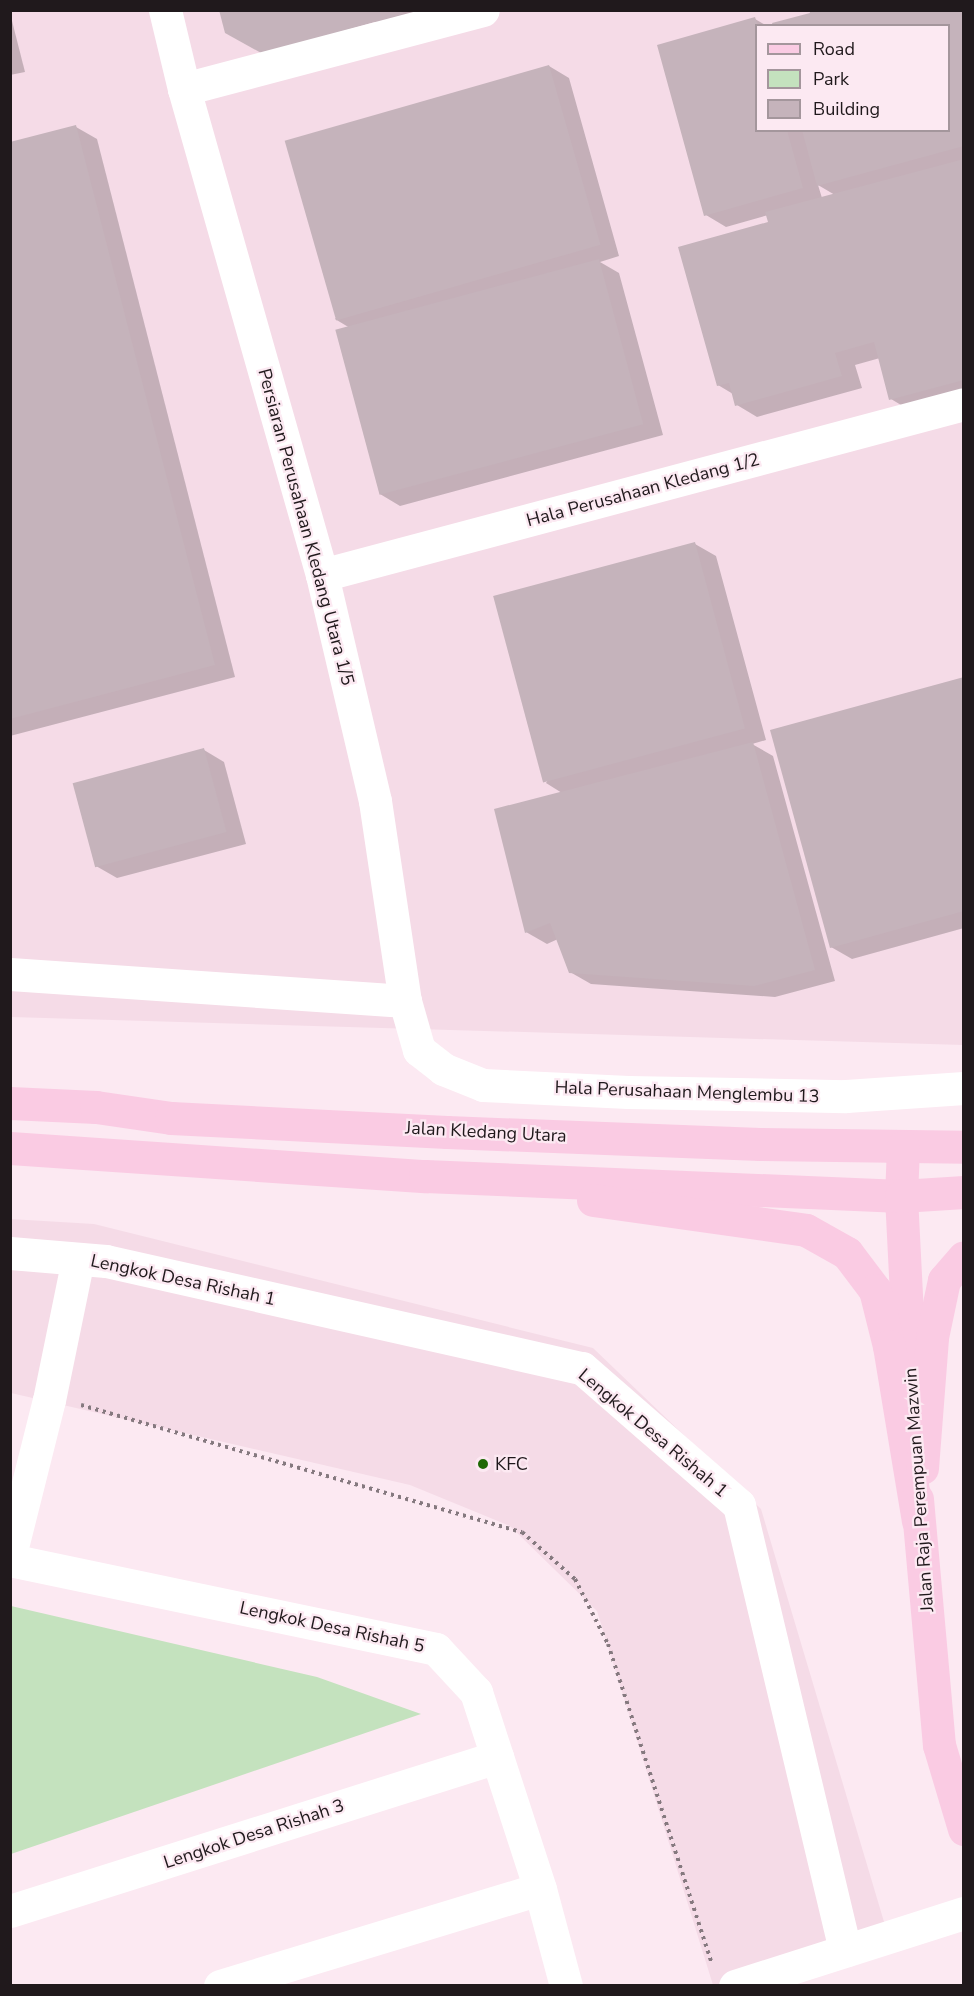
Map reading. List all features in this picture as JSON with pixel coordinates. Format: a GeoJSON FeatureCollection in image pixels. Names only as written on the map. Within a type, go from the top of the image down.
{"type":"FeatureCollection","features":[{"type":"Feature","properties":{"kind":"main road","name":"Jalan Kledang Utara"},"geometry":{"type":"LineString","coordinates":[[10,1103],[96,1107],[171,1118],[471,1132],[903,1147],[963,1147]]}},
{"type":"Feature","properties":{"kind":"main road","name":"Jalan Raja Perempuan Mazwin"},"geometry":{"type":"LineString","coordinates":[[903,1147],[901,1196],[918,1521],[939,1745],[963,1828]]}},
{"type":"Feature","properties":{"kind":"main road"},"geometry":{"type":"LineString","coordinates":[[10,1148],[425,1176],[901,1196],[963,1192]]}},
{"type":"Feature","properties":{"kind":"main road"},"geometry":{"type":"LineString","coordinates":[[425,1176],[806,1230],[847,1253],[874,1290],[889,1346],[918,1521]]}},
{"type":"Feature","properties":{"kind":"main road"},"geometry":{"type":"LineString","coordinates":[[918,1521],[932,1337],[944,1280],[963,1257]]}},
{"type":"Feature","properties":{"kind":"street","name":"Persiaran Perusahaan Kledang Utara 1/5"},"geometry":{"type":"LineString","coordinates":[[165,10],[184,89],[322,575],[375,801],[405,1001],[419,1050]]}},
{"type":"Feature","properties":{"kind":"street"},"geometry":{"type":"LineString","coordinates":[[184,89],[483,10]]}},
{"type":"Feature","properties":{"kind":"street","name":"Hala Perusahaan Kledang 1/2"},"geometry":{"type":"LineString","coordinates":[[322,575],[963,404]]}},
{"type":"Feature","properties":{"kind":"street"},"geometry":{"type":"LineString","coordinates":[[10,974],[405,1001]]}},
{"type":"Feature","properties":{"kind":"street","name":"Hala Perusahaan Menglembu 13"},"geometry":{"type":"LineString","coordinates":[[419,1050],[443,1069],[483,1085],[628,1092],[846,1096],[963,1088]]}},
{"type":"Feature","properties":{"kind":"street"},"geometry":{"type":"LineString","coordinates":[[10,1088],[96,1107]]}},
{"type":"Feature","properties":{"kind":"street","name":"Lengkok Desa Rishah 1"},"geometry":{"type":"LineString","coordinates":[[10,1253],[106,1261],[582,1368],[739,1505],[845,1951]]}},
{"type":"Feature","properties":{"kind":"street"},"geometry":{"type":"LineString","coordinates":[[10,1555],[49,1400],[78,1259]]}},
{"type":"Feature","properties":{"kind":"street","name":"Lengkok Desa Rishah 5"},"geometry":{"type":"LineString","coordinates":[[10,1560],[436,1649],[476,1692],[540,1889],[566,1986]]}},
{"type":"Feature","properties":{"kind":"street","name":"Lengkok Desa Rishah 3"},"geometry":{"type":"LineString","coordinates":[[10,1911],[497,1756]]}},
{"type":"Feature","properties":{"kind":"street"},"geometry":{"type":"LineString","coordinates":[[220,1986],[540,1889]]}},
{"type":"Feature","properties":{"kind":"street"},"geometry":{"type":"LineString","coordinates":[[725,1980],[845,1951],[963,1913]]}},
{"type":"Feature","properties":{"kind":"path"},"geometry":{"type":"LineString","coordinates":[[49,1400],[67,1401],[522,1532],[575,1579],[608,1644],[725,1980]]}},
{"type":"Feature","properties":{"kind":"shaded area"},"geometry":{"type":"Polygon","coordinates":[[[11,11],[963,11],[963,1045],[11,1017],[11,11]]]}},
{"type":"Feature","properties":{"kind":"shaded area"},"geometry":{"type":"Polygon","coordinates":[[[10,1219],[94,1224],[593,1348],[761,1509],[893,1952],[778,1985],[713,1985],[597,1611],[510,1526],[410,1485],[11,1393],[10,1219]]]}},
{"type":"Feature","properties":{"kind":"green space"},"geometry":{"type":"Polygon","coordinates":[[[11,1606],[317,1677],[421,1714],[11,1854],[11,1606]]]}},
{"type":"Feature","properties":{"kind":"building"},"geometry":{"type":"Polygon","coordinates":[[[219,10],[402,10],[403,14],[263,54],[225,33],[219,10]]]}},
{"type":"Feature","properties":{"kind":"building"},"geometry":{"type":"Polygon","coordinates":[[[809,10],[964,10],[964,146],[817,186],[803,132],[950,132],[950,24],[772,23],[810,13],[809,10]]]}},
{"type":"Feature","properties":{"kind":"building"},"geometry":{"type":"Polygon","coordinates":[[[755,17],[757,24],[755,24],[755,132],[788,132],[803,188],[704,216],[657,45],[755,17]]]}},
{"type":"Feature","properties":{"kind":"building"},"geometry":{"type":"Polygon","coordinates":[[[549,65],[601,245],[336,321],[285,141],[549,65]]]}},
{"type":"Feature","properties":{"kind":"building"},"geometry":{"type":"Polygon","coordinates":[[[76,125],[215,665],[10,719],[10,142],[76,125]]]}},
{"type":"Feature","properties":{"kind":"building"},"geometry":{"type":"Polygon","coordinates":[[[964,159],[964,380],[889,400],[874,342],[835,353],[842,376],[735,406],[729,383],[717,386],[678,247],[768,222],[765,212],[964,159]]]}},
{"type":"Feature","properties":{"kind":"building"},"geometry":{"type":"Polygon","coordinates":[[[599,259],[643,424],[380,495],[335,330],[599,259]]]}},
{"type":"Feature","properties":{"kind":"building"},"geometry":{"type":"Polygon","coordinates":[[[695,542],[745,728],[543,783],[493,596],[695,542]]]}},
{"type":"Feature","properties":{"kind":"building"},"geometry":{"type":"Polygon","coordinates":[[[964,677],[964,911],[830,948],[770,730],[964,677]]]}},
{"type":"Feature","properties":{"kind":"building"},"geometry":{"type":"Polygon","coordinates":[[[753,742],[815,970],[754,986],[569,973],[550,923],[525,933],[494,809],[753,742]]]}},
{"type":"Feature","properties":{"kind":"building"},"geometry":{"type":"Polygon","coordinates":[[[204,748],[227,832],[95,867],[73,783],[204,748]]]}},
{"type":"Feature","properties":{"kind":"place","name":"KFC"},"geometry":{"type":"Point","coordinates":[483,1464]}}]}
